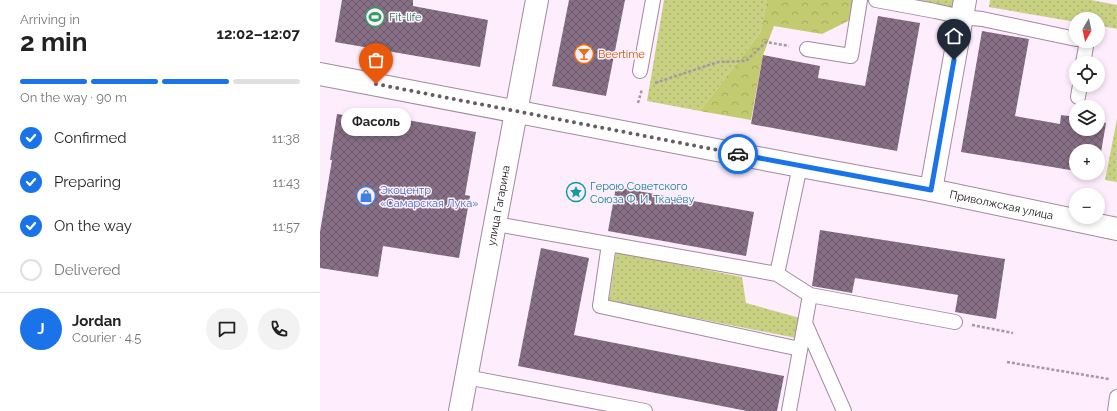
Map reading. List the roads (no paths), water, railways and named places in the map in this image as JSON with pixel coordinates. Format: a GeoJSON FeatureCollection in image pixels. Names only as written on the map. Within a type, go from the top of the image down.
{"type":"FeatureCollection","features":[{"type":"Feature","properties":{"kind":"street","name":"улица Гагарина"},"geometry":{"type":"LineString","coordinates":[[460,411],[537,0]]}},
{"type":"Feature","properties":{"kind":"street"},"geometry":{"type":"LineString","coordinates":[[931,190],[964,9]]}},
{"type":"Feature","properties":{"kind":"street","name":"Приволжская улица"},"geometry":{"type":"LineString","coordinates":[[320,74],[931,190],[1117,229]]}},
{"type":"Feature","properties":{"kind":"lane"},"geometry":{"type":"LineString","coordinates":[[640,71],[653,0]]}},
{"type":"Feature","properties":{"kind":"lane"},"geometry":{"type":"LineString","coordinates":[[807,49],[851,56],[860,0]]}},
{"type":"Feature","properties":{"kind":"lane"},"geometry":{"type":"LineString","coordinates":[[876,0],[935,10],[964,9],[982,19],[1069,38]]}},
{"type":"Feature","properties":{"kind":"lane"},"geometry":{"type":"LineString","coordinates":[[777,274],[800,166]]}},
{"type":"Feature","properties":{"kind":"lane"},"geometry":{"type":"LineString","coordinates":[[496,224],[777,274],[810,295],[955,322]]}},
{"type":"Feature","properties":{"kind":"lane"},"geometry":{"type":"LineString","coordinates":[[609,244],[600,306],[800,349]]}},
{"type":"Feature","properties":{"kind":"lane"},"geometry":{"type":"LineString","coordinates":[[789,411],[810,295]]}},
{"type":"Feature","properties":{"kind":"lane"},"geometry":{"type":"LineString","coordinates":[[805,323],[844,411]]}},
{"type":"Feature","properties":{"kind":"lane"},"geometry":{"type":"LineString","coordinates":[[466,377],[645,411]]}},
{"type":"Feature","properties":{"kind":"lane"},"geometry":{"type":"LineString","coordinates":[[1116,411],[1117,398]]}},
{"type":"Feature","properties":{"kind":"place","name":"Fit-life"},"geometry":{"type":"Point","coordinates":[375,17]}},
{"type":"Feature","properties":{"kind":"place","name":"Beertime"},"geometry":{"type":"Point","coordinates":[584,54]}},
{"type":"Feature","properties":{"kind":"place","name":"Фасоль"},"geometry":{"type":"Point","coordinates":[376,84]}},
{"type":"Feature","properties":{"kind":"place","name":"Герою Советского Союза Ф. И. Ткачёву"},"geometry":{"type":"Point","coordinates":[576,192]}},
{"type":"Feature","properties":{"kind":"place","name":"Экоцентр «Самарская Лука»"},"geometry":{"type":"Point","coordinates":[366,196]}}]}
